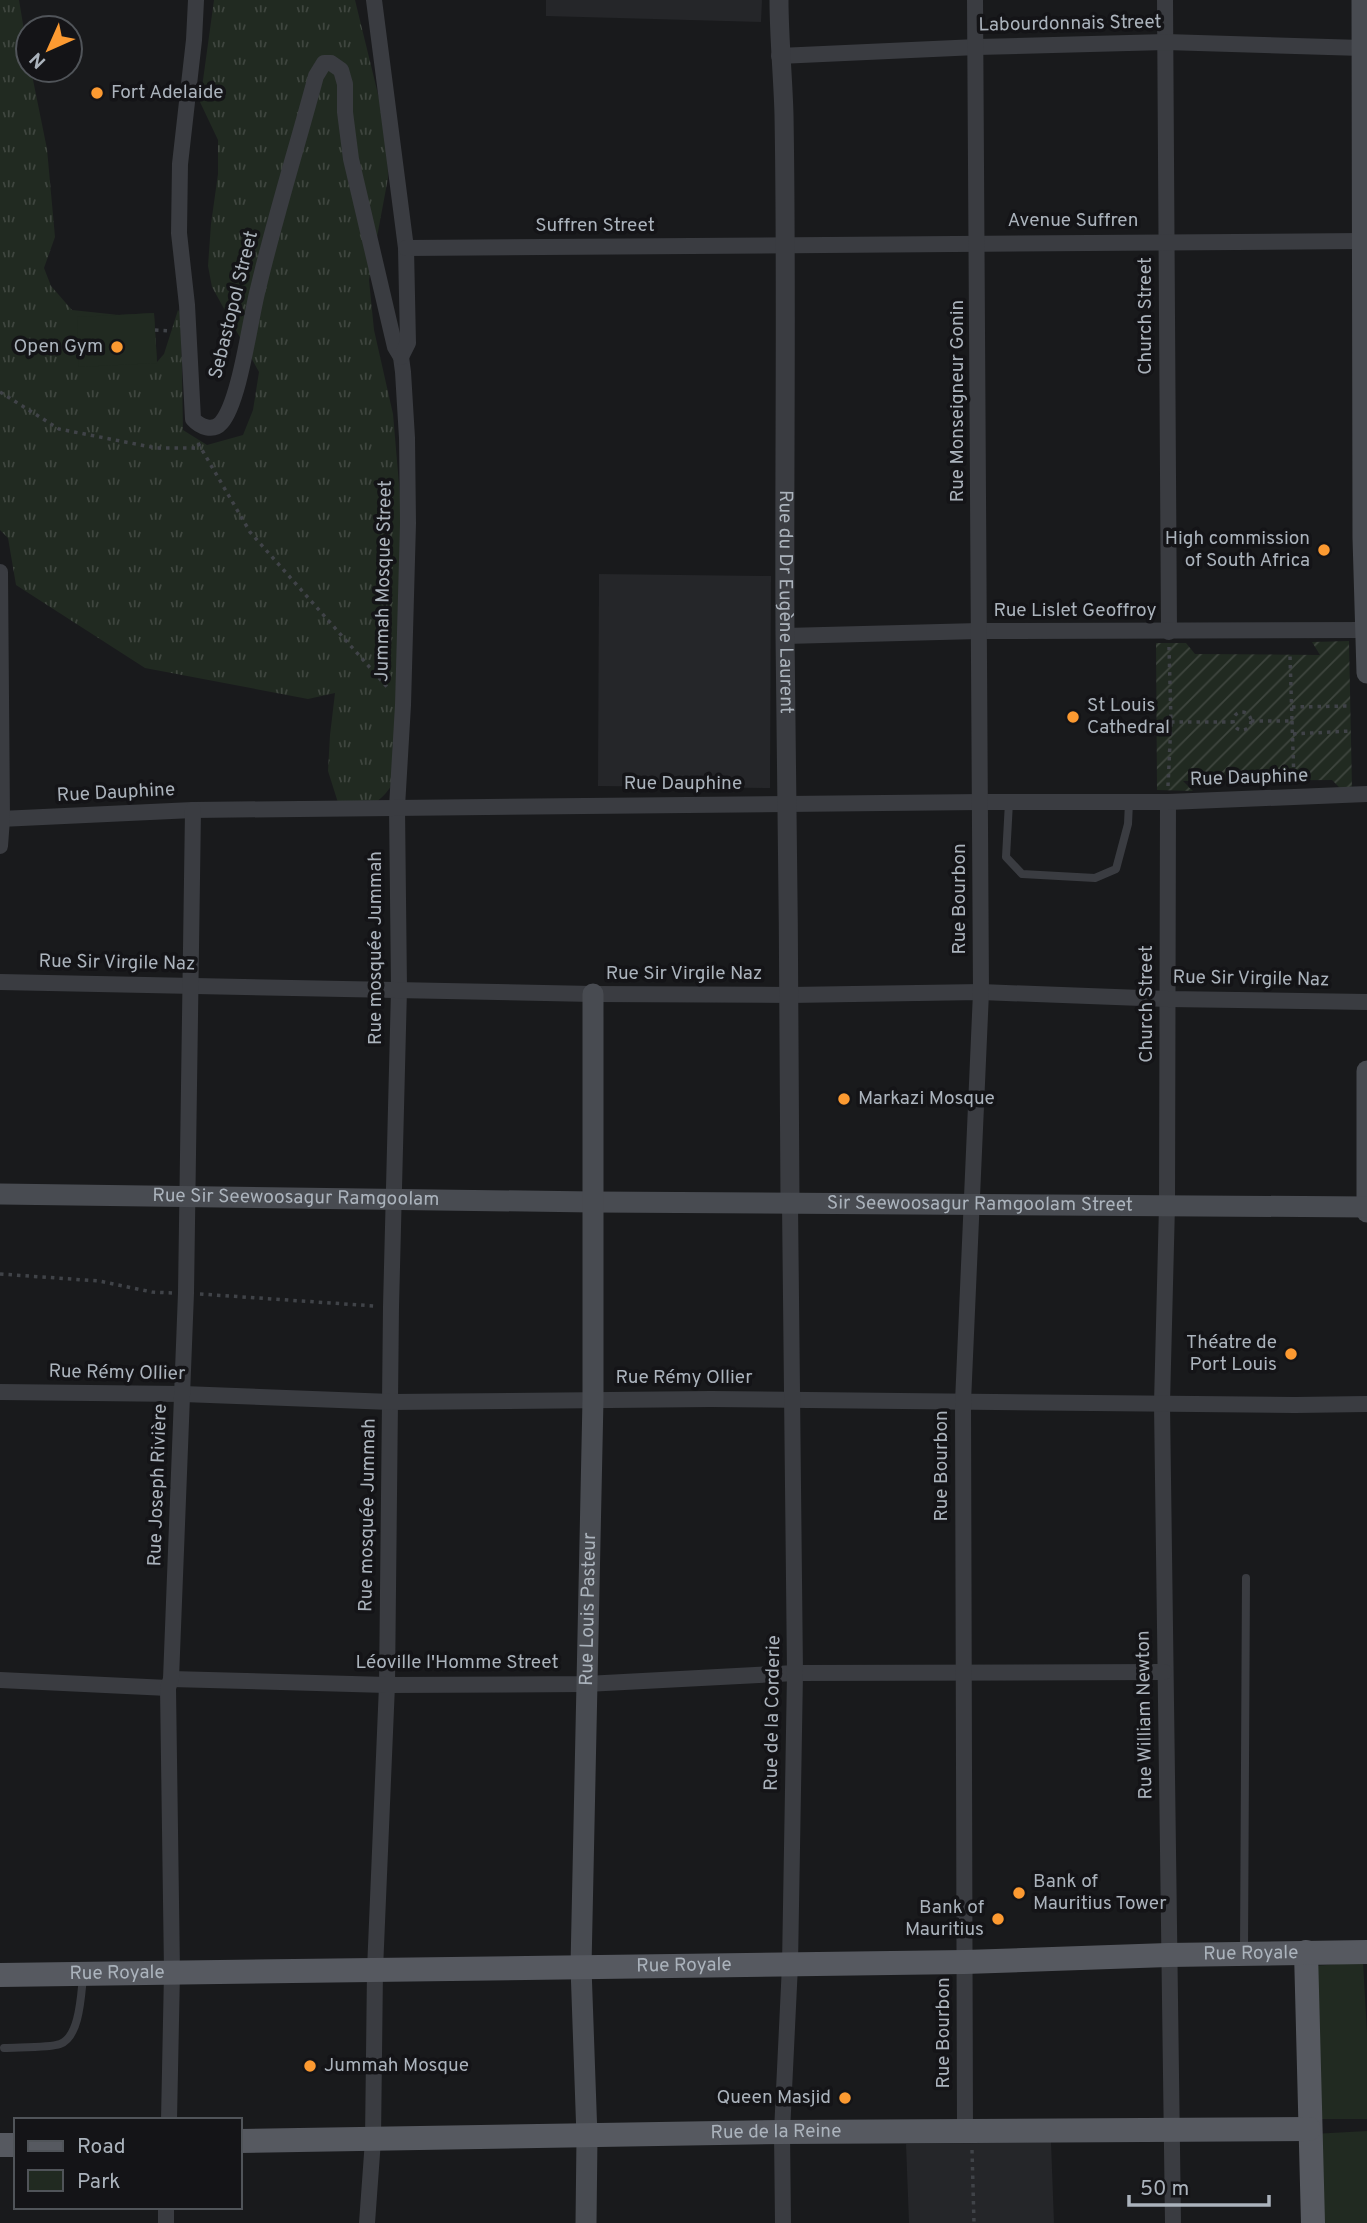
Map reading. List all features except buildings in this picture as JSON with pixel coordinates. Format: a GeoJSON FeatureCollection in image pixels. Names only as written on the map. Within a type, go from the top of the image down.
{"type":"FeatureCollection","features":[{"type":"Feature","properties":{"kind":"main road"},"geometry":{"type":"LineString","coordinates":[[1362,0],[1367,673]]}},
{"type":"Feature","properties":{"kind":"main road","name":"Rue Louis Pasteur"},"geometry":{"type":"LineString","coordinates":[[586,2223],[587,2137],[581,1967],[593,1399],[593,994]]}},
{"type":"Feature","properties":{"kind":"main road"},"geometry":{"type":"LineString","coordinates":[[1367,1071],[1367,1209]]}},
{"type":"Feature","properties":{"kind":"main road","name":"Rue Sir Seewoosagur Ramgoolam"},"geometry":{"type":"LineString","coordinates":[[0,1194],[593,1202]]}},
{"type":"Feature","properties":{"kind":"main road","name":"Sir Seewoosagur Ramgoolam Street"},"geometry":{"type":"LineString","coordinates":[[593,1202],[971,1203],[1367,1209]]}},
{"type":"Feature","properties":{"kind":"main road"},"geometry":{"type":"LineString","coordinates":[[1306,1952],[1313,2223]]}},
{"type":"Feature","properties":{"kind":"main road","name":"Rue Royale"},"geometry":{"type":"LineString","coordinates":[[0,1975],[790,1965],[1367,1952]]}},
{"type":"Feature","properties":{"kind":"main road","name":"Rue de la Reine"},"geometry":{"type":"LineString","coordinates":[[242,2141],[782,2132],[1310,2129]]}},
{"type":"Feature","properties":{"kind":"street","name":"Sebastopol Street"},"geometry":{"type":"LineString","coordinates":[[196,0],[180,164],[179,233],[187,305],[193,419],[206,428],[216,427],[223,420],[236,389],[258,288],[316,76],[324,63],[331,62],[341,70],[345,85],[345,112],[351,159],[395,347],[401,356]]}},
{"type":"Feature","properties":{"kind":"street"},"geometry":{"type":"LineString","coordinates":[[374,0],[406,248],[408,343],[401,356]]}},
{"type":"Feature","properties":{"kind":"street","name":"Rue du Dr Eugène Laurent"},"geometry":{"type":"LineString","coordinates":[[779,0],[779,56],[784,110],[790,1204]]}},
{"type":"Feature","properties":{"kind":"street","name":"Rue Monseigneur Gonin"},"geometry":{"type":"LineString","coordinates":[[975,0],[981,802]]}},
{"type":"Feature","properties":{"kind":"street","name":"Church Street"},"geometry":{"type":"LineString","coordinates":[[1166,0],[1169,632]]}},
{"type":"Feature","properties":{"kind":"street","name":"Labourdonnais Street"},"geometry":{"type":"LineString","coordinates":[[779,56],[1166,42],[1364,48]]}},
{"type":"Feature","properties":{"kind":"street","name":"Avenue Suffren"},"geometry":{"type":"LineString","coordinates":[[785,246],[978,242],[1362,241]]}},
{"type":"Feature","properties":{"kind":"street","name":"Suffren Street"},"geometry":{"type":"LineString","coordinates":[[406,248],[785,246]]}},
{"type":"Feature","properties":{"kind":"street","name":"Jummah Mosque Street"},"geometry":{"type":"LineString","coordinates":[[397,807],[403,705],[407,450],[401,356]]}},
{"type":"Feature","properties":{"kind":"street"},"geometry":{"type":"LineString","coordinates":[[0,572],[0,846]]}},
{"type":"Feature","properties":{"kind":"street","name":"Rue Lislet Geoffroy"},"geometry":{"type":"LineString","coordinates":[[785,636],[979,631],[1169,632],[1366,620]]}},
{"type":"Feature","properties":{"kind":"street","name":"Rue Dauphine"},"geometry":{"type":"LineString","coordinates":[[1,819],[193,810],[1168,802],[1367,794]]}},
{"type":"Feature","properties":{"kind":"street","name":"Rue Bourbon"},"geometry":{"type":"LineString","coordinates":[[968,2131],[963,1402],[981,992],[981,802]]}},
{"type":"Feature","properties":{"kind":"street","name":"Church Street"},"geometry":{"type":"LineString","coordinates":[[1167,1205],[1168,802]]}},
{"type":"Feature","properties":{"kind":"street","name":"Rue mosquée Jummah"},"geometry":{"type":"LineString","coordinates":[[367,2223],[373,2140],[375,1970],[387,1685],[393,1198],[399,989],[397,807]]}},
{"type":"Feature","properties":{"kind":"street","name":"Rue Joseph Rivière"},"geometry":{"type":"LineString","coordinates":[[169,2118],[172,1972],[169,1684],[187,1293],[193,810]]}},
{"type":"Feature","properties":{"kind":"street","name":"Rue Sir Virgile Naz"},"geometry":{"type":"LineString","coordinates":[[0,982],[593,994],[981,992],[1168,999],[1367,1002]]}},
{"type":"Feature","properties":{"kind":"street","name":"Rue de la Corderie"},"geometry":{"type":"LineString","coordinates":[[783,2223],[782,2132],[790,1965],[795,1673],[790,1204]]}},
{"type":"Feature","properties":{"kind":"street","name":"Rue William Newton"},"geometry":{"type":"LineString","coordinates":[[1167,1205],[1162,1404],[1173,2223]]}},
{"type":"Feature","properties":{"kind":"street","name":"Rue Rémy Ollier"},"geometry":{"type":"LineString","coordinates":[[0,1392],[183,1394],[391,1402],[593,1399],[1367,1404]]}},
{"type":"Feature","properties":{"kind":"street","name":"Léoville l'Homme Street"},"geometry":{"type":"LineString","coordinates":[[0,1680],[169,1684],[586,1684],[795,1673],[1164,1672]]}},
{"type":"Feature","properties":{"kind":"lane"},"geometry":{"type":"LineString","coordinates":[[1009,802],[1006,857],[1022,874],[1095,878],[1116,869],[1128,824],[1129,802]]}},
{"type":"Feature","properties":{"kind":"lane"},"geometry":{"type":"LineString","coordinates":[[1244,1953],[1246,1578]]}},
{"type":"Feature","properties":{"kind":"lane"},"geometry":{"type":"LineString","coordinates":[[4,2048],[61,2044],[70,2036],[78,2018],[83,1974]]}},
{"type":"Feature","properties":{"kind":"path"},"geometry":{"type":"LineString","coordinates":[[0,391],[59,429],[156,449],[201,448]]}},
{"type":"Feature","properties":{"kind":"path"},"geometry":{"type":"LineString","coordinates":[[198,425],[194,437],[250,532],[403,705]]}},
{"type":"Feature","properties":{"kind":"path"},"geometry":{"type":"LineString","coordinates":[[1168,802],[1171,722],[1169,632]]}},
{"type":"Feature","properties":{"kind":"path"},"geometry":{"type":"LineString","coordinates":[[1290,656],[1294,780]]}},
{"type":"Feature","properties":{"kind":"path"},"geometry":{"type":"LineString","coordinates":[[1292,707],[1349,706]]}},
{"type":"Feature","properties":{"kind":"path"},"geometry":{"type":"LineString","coordinates":[[1241,712],[1247,713],[1251,721],[1249,727],[1244,730],[1235,728],[1232,722],[1234,716],[1241,712]]}},
{"type":"Feature","properties":{"kind":"path"},"geometry":{"type":"LineString","coordinates":[[1251,721],[1292,722]]}},
{"type":"Feature","properties":{"kind":"path"},"geometry":{"type":"LineString","coordinates":[[1171,722],[1232,722]]}},
{"type":"Feature","properties":{"kind":"path"},"geometry":{"type":"LineString","coordinates":[[1293,734],[1350,731]]}},
{"type":"Feature","properties":{"kind":"path"},"geometry":{"type":"LineString","coordinates":[[968,2131],[974,2223]]}},
{"type":"Feature","properties":{"kind":"shaded area"},"geometry":{"type":"Polygon","coordinates":[[[546,0],[762,0],[761,22],[546,16],[546,0]]]}},
{"type":"Feature","properties":{"kind":"shaded area"},"geometry":{"type":"Polygon","coordinates":[[[599,574],[771,576],[770,788],[598,786],[599,574]]]}},
{"type":"Feature","properties":{"kind":"shaded area"},"geometry":{"type":"Polygon","coordinates":[[[1051,2142],[1054,2223],[909,2223],[906,2144],[1051,2142]]]}},
{"type":"Feature","properties":{"kind":"green space"},"geometry":{"type":"Polygon","coordinates":[[[0,0],[19,0],[21,14],[14,14],[14,84],[34,84],[47,149],[55,237],[44,268],[51,286],[72,310],[119,315],[154,313],[157,362],[164,354],[178,310],[181,314],[183,430],[207,445],[243,435],[253,410],[259,372],[212,287],[208,266],[218,174],[218,140],[200,102],[214,0],[355,0],[387,131],[388,178],[369,280],[374,330],[393,414],[402,519],[395,780],[389,789],[372,804],[340,809],[328,771],[335,693],[308,699],[145,668],[16,585],[8,538],[0,530],[0,0]]]}},
{"type":"Feature","properties":{"kind":"green space","name":"Open Gym"},"geometry":{"type":"Polygon","coordinates":[[[154,313],[157,363],[79,367],[77,317],[154,313]]]}},
{"type":"Feature","properties":{"kind":"green space"},"geometry":{"type":"Polygon","coordinates":[[[1349,641],[1352,789],[1341,789],[1332,780],[1183,781],[1193,791],[1157,790],[1156,643],[1186,643],[1195,654],[1320,655],[1312,642],[1349,641]]]}},
{"type":"Feature","properties":{"kind":"green space"},"geometry":{"type":"Polygon","coordinates":[[[1363,1962],[1367,2032],[1367,2119],[1314,2119],[1314,1966],[1363,1962]]]}},
{"type":"Feature","properties":{"kind":"green space"},"geometry":{"type":"Polygon","coordinates":[[[1367,2131],[1367,2223],[1317,2223],[1312,2134],[1367,2131]]]}},
{"type":"Feature","properties":{"kind":"place","name":"Fort Adelaide"},"geometry":{"type":"Point","coordinates":[97,93]}},
{"type":"Feature","properties":{"kind":"place","name":"Open Gym"},"geometry":{"type":"Point","coordinates":[117,347]}},
{"type":"Feature","properties":{"kind":"place","name":"High commission of South Africa"},"geometry":{"type":"Point","coordinates":[1324,550]}},
{"type":"Feature","properties":{"kind":"place","name":"St Louis Cathedral"},"geometry":{"type":"Point","coordinates":[1073,717]}},
{"type":"Feature","properties":{"kind":"place","name":"Markazi Mosque"},"geometry":{"type":"Point","coordinates":[844,1099]}},
{"type":"Feature","properties":{"kind":"place","name":"Théatre de Port Louis"},"geometry":{"type":"Point","coordinates":[1291,1354]}},
{"type":"Feature","properties":{"kind":"place","name":"Bank of Mauritius Tower"},"geometry":{"type":"Point","coordinates":[1019,1893]}},
{"type":"Feature","properties":{"kind":"place","name":"Bank of Mauritius"},"geometry":{"type":"Point","coordinates":[998,1919]}},
{"type":"Feature","properties":{"kind":"place","name":"Jummah Mosque"},"geometry":{"type":"Point","coordinates":[310,2066]}},
{"type":"Feature","properties":{"kind":"place","name":"Queen Masjid"},"geometry":{"type":"Point","coordinates":[845,2098]}}]}
